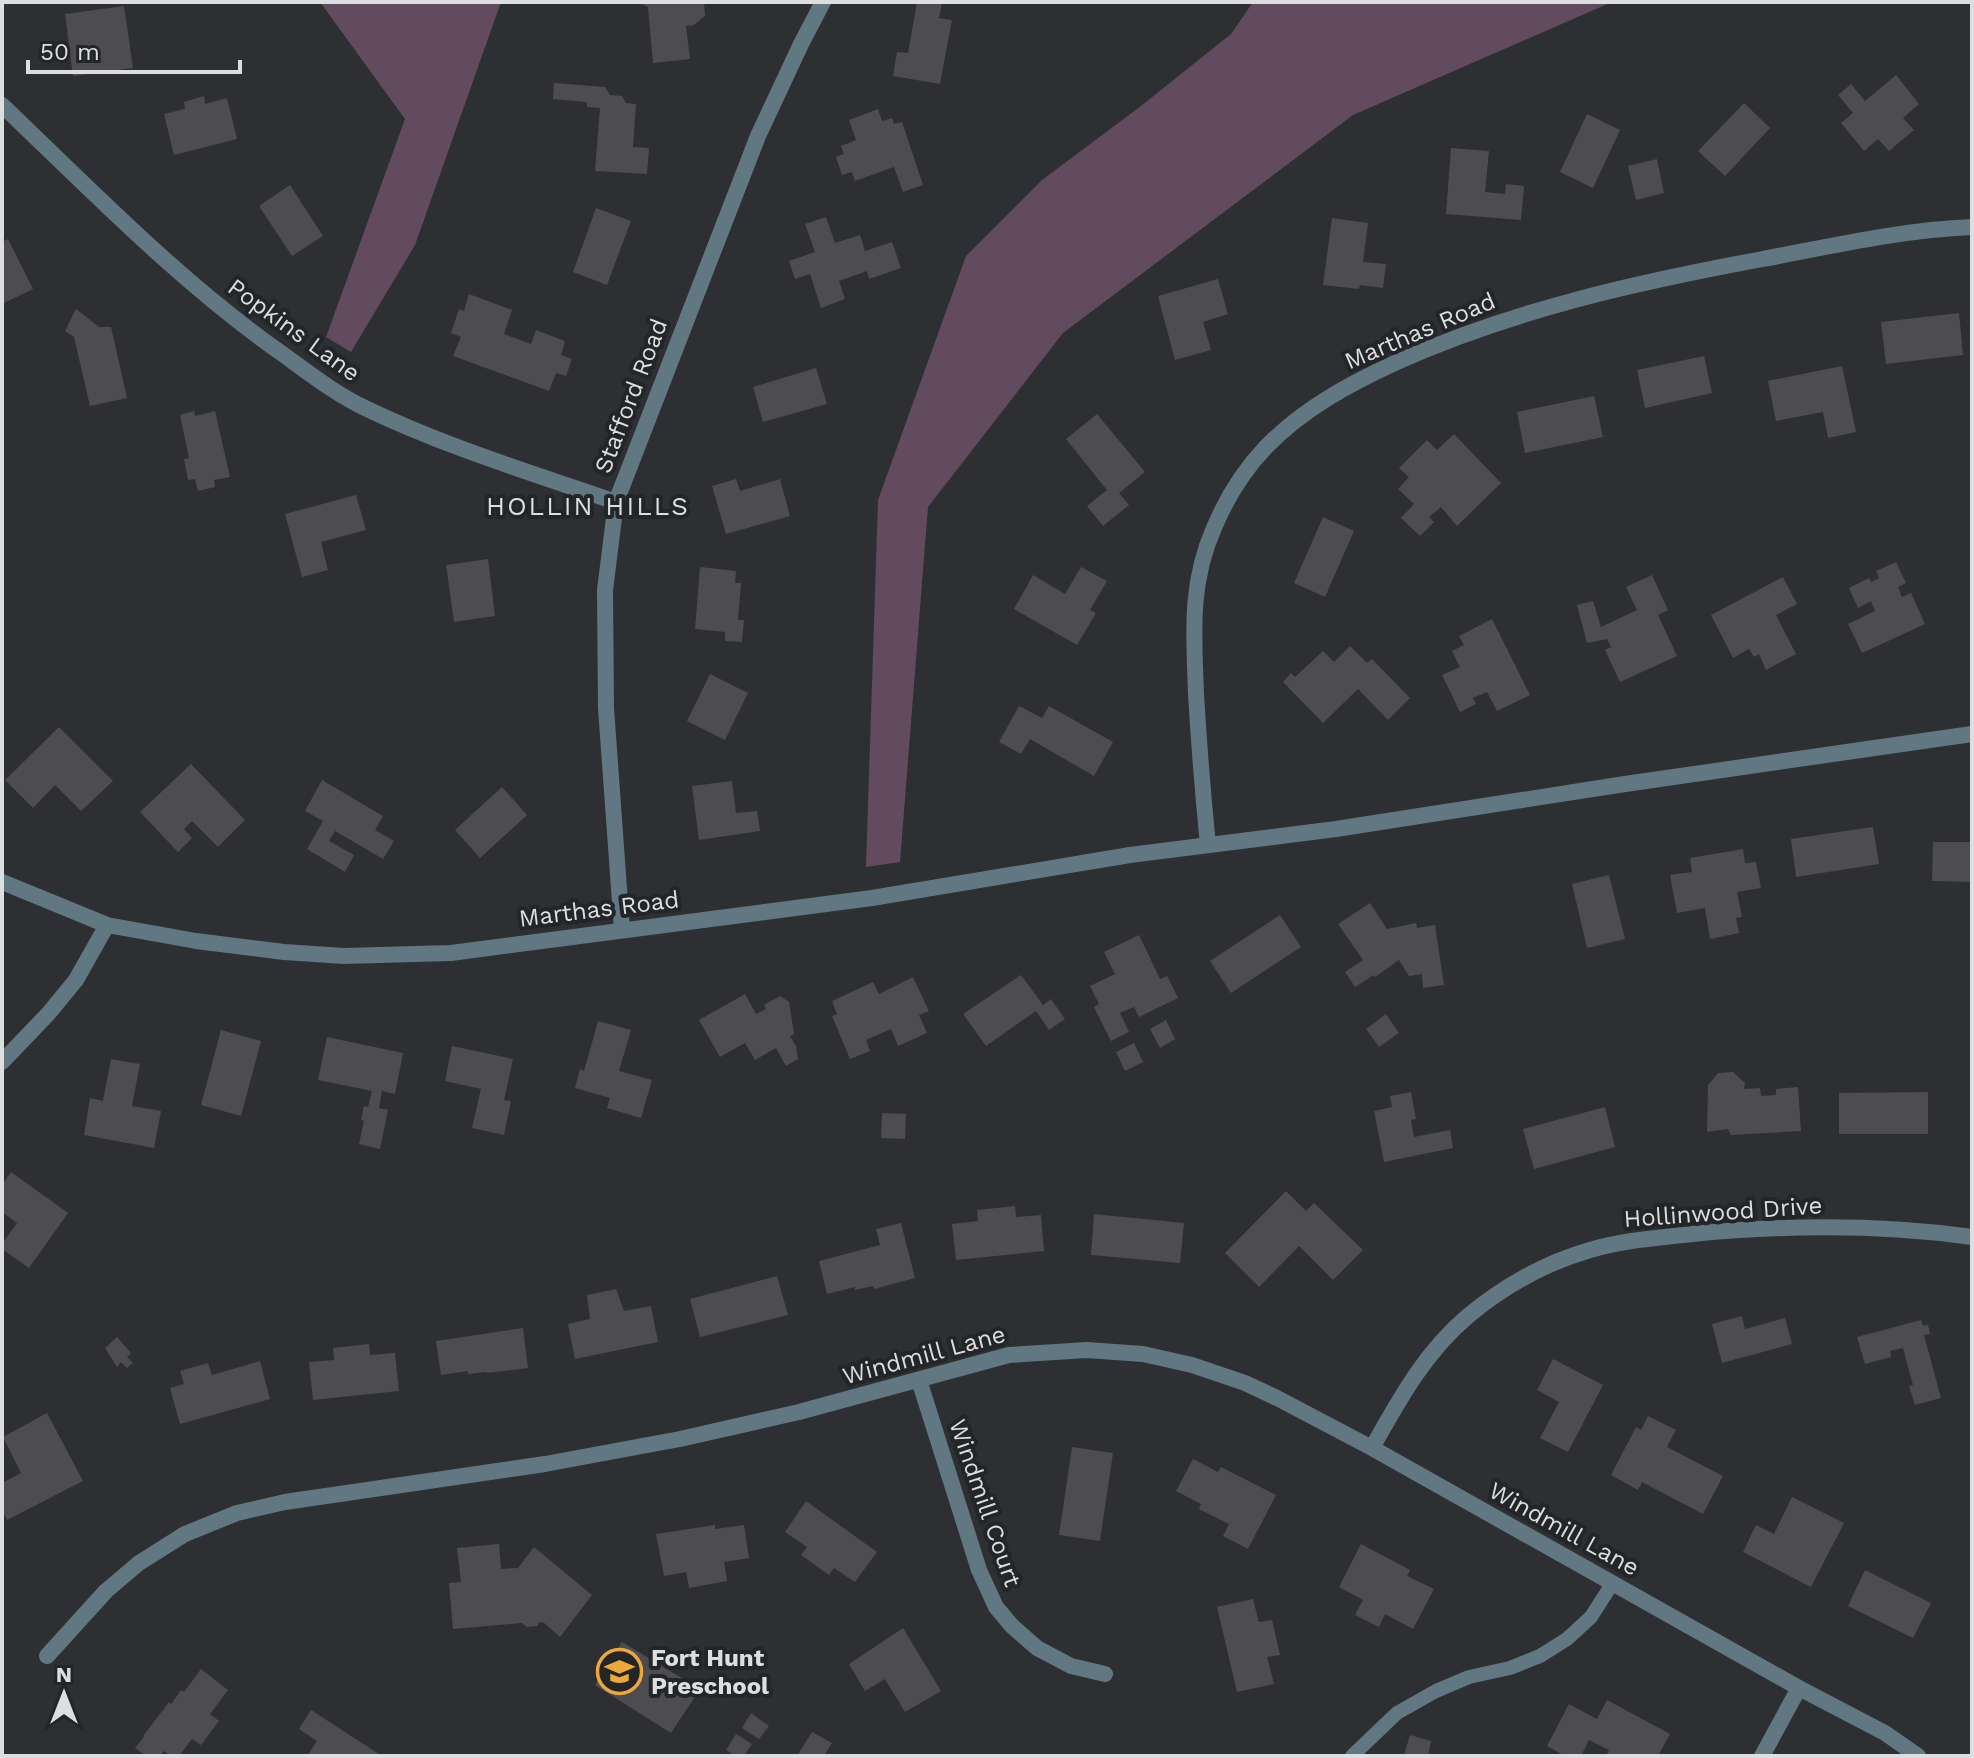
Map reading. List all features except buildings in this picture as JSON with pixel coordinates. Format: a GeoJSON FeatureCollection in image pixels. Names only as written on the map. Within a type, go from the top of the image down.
{"type":"FeatureCollection","features":[{"type":"Feature","properties":{"kind":"street","name":"Stafford Road"},"geometry":{"type":"LineString","coordinates":[[622,930],[606,694],[605,590],[616,502],[758,136],[823,2]]}},
{"type":"Feature","properties":{"kind":"street","name":"Popkins Lane"},"geometry":{"type":"LineString","coordinates":[[2,105],[183,277],[255,335],[332,389],[364,408],[442,441],[616,502]]}},
{"type":"Feature","properties":{"kind":"street","name":"Marthas Road"},"geometry":{"type":"LineString","coordinates":[[1208,845],[1200,767],[1193,619],[1198,579],[1213,529],[1228,498],[1267,446],[1301,416],[1366,376],[1435,345],[1518,316],[1691,272],[1899,234],[1972,227]]}},
{"type":"Feature","properties":{"kind":"street","name":"Marthas Road"},"geometry":{"type":"LineString","coordinates":[[2,882],[107,925],[211,943],[344,956],[451,953],[872,898],[1115,857],[1336,829],[1972,734]]}},
{"type":"Feature","properties":{"kind":"street"},"geometry":{"type":"LineString","coordinates":[[2,1062],[76,980],[107,925]]}},
{"type":"Feature","properties":{"kind":"street","name":"Hollinwood Drive"},"geometry":{"type":"LineString","coordinates":[[1372,1448],[1408,1385],[1440,1342],[1494,1296],[1559,1260],[1614,1244],[1725,1231],[1889,1229],[1972,1237]]}},
{"type":"Feature","properties":{"kind":"street","name":"Windmill Lane"},"geometry":{"type":"LineString","coordinates":[[47,1656],[106,1591],[139,1563],[185,1534],[237,1513],[285,1502],[545,1464],[680,1439],[799,1412],[1009,1355],[1087,1350],[1143,1354],[1192,1365],[1245,1383],[1372,1448],[1799,1688],[1885,1733],[1918,1756]]}},
{"type":"Feature","properties":{"kind":"street","name":"Windmill Court"},"geometry":{"type":"LineString","coordinates":[[919,1380],[979,1570],[996,1607],[1037,1648],[1071,1666],[1105,1674]]}},
{"type":"Feature","properties":{"kind":"street"},"geometry":{"type":"LineString","coordinates":[[1762,1756],[1799,1688]]}},
{"type":"Feature","properties":{"kind":"lane"},"geometry":{"type":"LineString","coordinates":[[1352,1756],[1397,1713],[1436,1691],[1469,1677],[1510,1668],[1540,1656],[1567,1639],[1591,1617],[1612,1584]]}},
{"type":"Feature","properties":{"kind":"shaded area"},"geometry":{"type":"Polygon","coordinates":[[[320,2],[501,2],[415,245],[351,352],[326,337],[405,119],[320,2]]]}},
{"type":"Feature","properties":{"kind":"shaded area"},"geometry":{"type":"Polygon","coordinates":[[[1253,2],[1612,2],[1353,115],[1063,333],[928,507],[900,862],[866,867],[878,500],[966,256],[1042,180],[1231,34],[1253,2]]]}},
{"type":"Feature","properties":{"kind":"place","name":"Fort Hunt Preschool"},"geometry":{"type":"Point","coordinates":[620,1672]}},
{"type":"Feature","properties":{"kind":"district","name":"HOLLIN HILLS"},"geometry":{"type":"Point","coordinates":[588,506]}}]}
